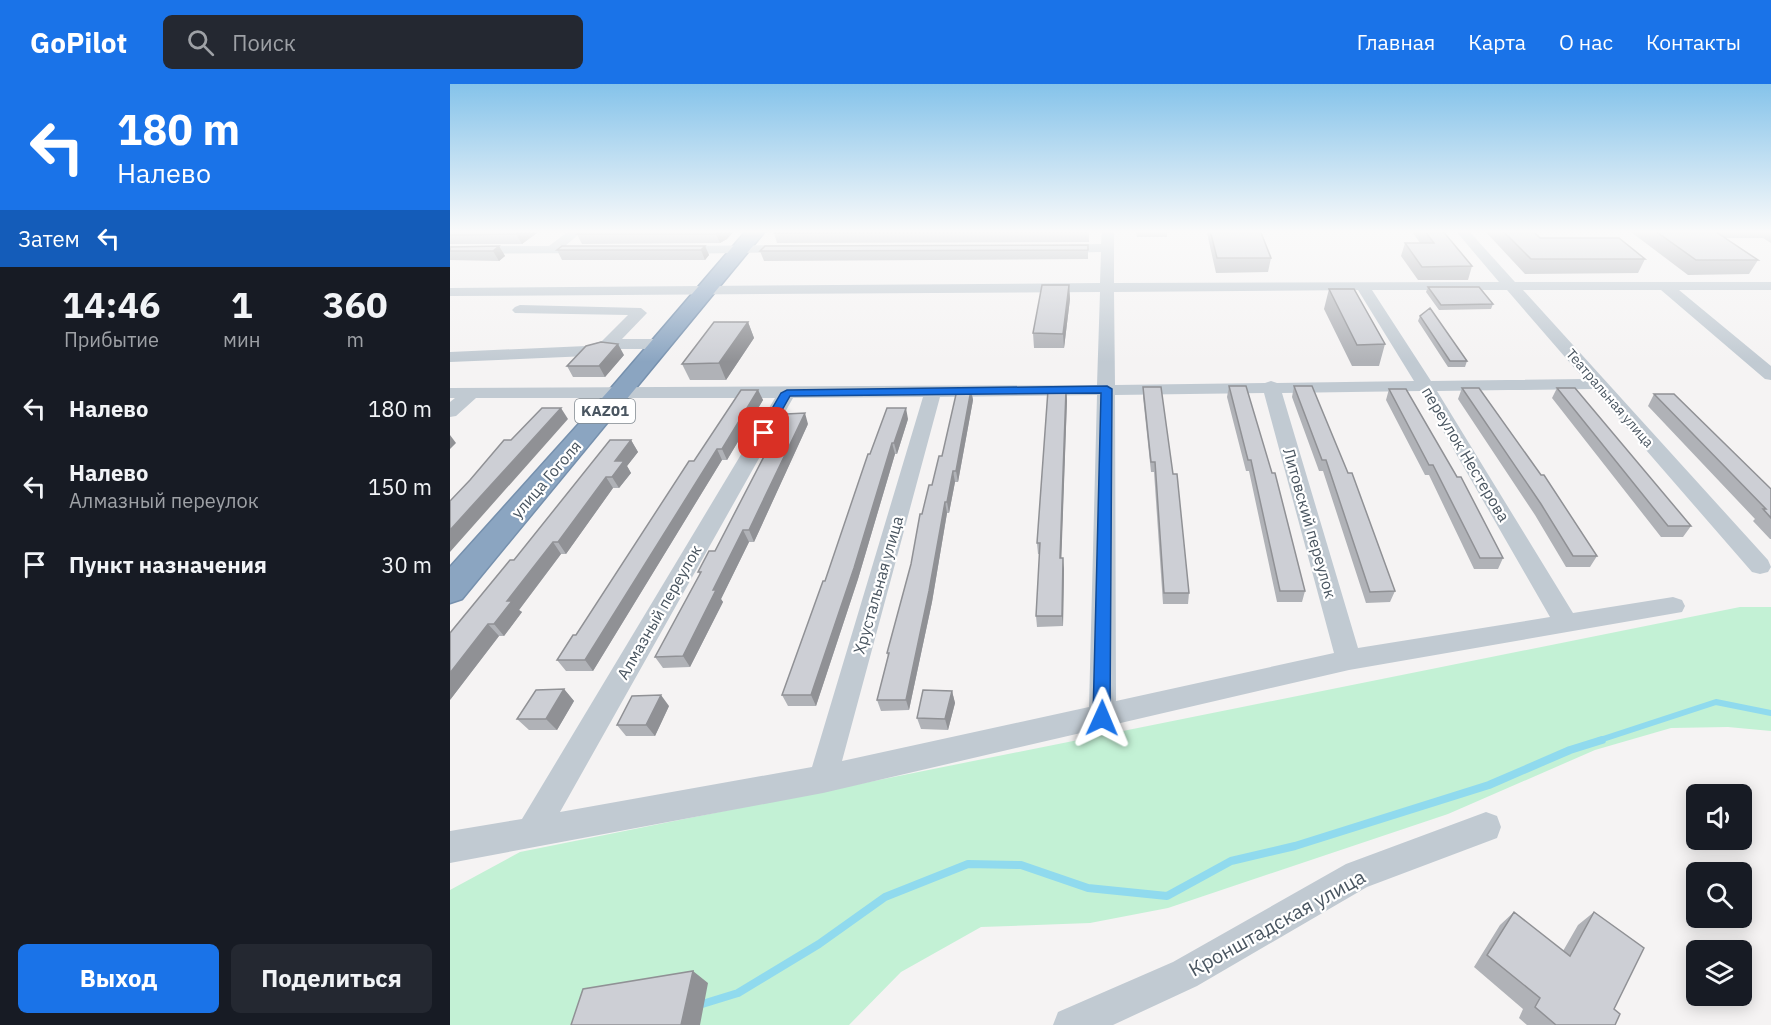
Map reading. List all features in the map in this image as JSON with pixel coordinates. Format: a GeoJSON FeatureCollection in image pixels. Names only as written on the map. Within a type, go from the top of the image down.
{"type":"FeatureCollection","features":[{"type":"Feature","properties":{"kind":"highway","name":"улица Гоголя"},"geometry":{"type":"LineString","coordinates":[[450,590],[720,274]]}},
{"type":"Feature","properties":{"kind":"street"},"geometry":{"type":"LineString","coordinates":[[1102,718],[1106,274]]}},
{"type":"Feature","properties":{"kind":"street","name":"Театральная улица"},"geometry":{"type":"LineString","coordinates":[[1503,274],[1597,384],[1760,566]]}},
{"type":"Feature","properties":{"kind":"street"},"geometry":{"type":"LineString","coordinates":[[450,292],[1362,286],[1771,286]]}},
{"type":"Feature","properties":{"kind":"street","name":"переулок Нестерова"},"geometry":{"type":"LineString","coordinates":[[1362,286],[1425,385],[1567,624]]}},
{"type":"Feature","properties":{"kind":"street"},"geometry":{"type":"LineString","coordinates":[[1665,286],[1771,375]]}},
{"type":"Feature","properties":{"kind":"street"},"geometry":{"type":"LineString","coordinates":[[520,310],[636,310],[639,313],[608,344]]}},
{"type":"Feature","properties":{"kind":"street"},"geometry":{"type":"LineString","coordinates":[[450,357],[588,351],[608,344],[660,344]]}},
{"type":"Feature","properties":{"kind":"street"},"geometry":{"type":"LineString","coordinates":[[450,393],[933,392],[1271,386],[1597,384]]}},
{"type":"Feature","properties":{"kind":"street","name":"Литовский переулок"},"geometry":{"type":"LineString","coordinates":[[1271,386],[1349,660]]}},
{"type":"Feature","properties":{"kind":"street","name":"Хрустальная улица"},"geometry":{"type":"LineString","coordinates":[[824,779],[933,392]]}},
{"type":"Feature","properties":{"kind":"street"},"geometry":{"type":"LineString","coordinates":[[450,412],[471,393]]}},
{"type":"Feature","properties":{"kind":"street","name":"Алмазный переулок"},"geometry":{"type":"LineString","coordinates":[[532,831],[787,393]]}},
{"type":"Feature","properties":{"kind":"street"},"geometry":{"type":"LineString","coordinates":[[450,847],[824,779],[1102,718],[1349,660],[1673,606]]}},
{"type":"Feature","properties":{"kind":"street","name":"Кронштадская улица"},"geometry":{"type":"LineString","coordinates":[[1071,1025],[1185,974],[1357,875],[1486,827]]}},
{"type":"Feature","properties":{"kind":"green space"},"geometry":{"type":"Polygon","coordinates":[[[1740,607],[1771,607],[1771,731],[1728,727],[1671,728],[1595,750],[1448,814],[1168,908],[1090,923],[981,927],[901,972],[849,1025],[450,1025],[450,890],[520,852],[1740,607]]]}},
{"type":"Feature","properties":{"kind":"building"},"geometry":{"type":"Polygon","coordinates":[[[1042,285],[1069,285],[1063,334],[1033,333],[1042,285]]]}},
{"type":"Feature","properties":{"kind":"building"},"geometry":{"type":"Polygon","coordinates":[[[1428,287],[1479,287],[1493,304],[1441,305],[1428,287]]]}},
{"type":"Feature","properties":{"kind":"building"},"geometry":{"type":"Polygon","coordinates":[[[1329,289],[1354,289],[1385,344],[1357,345],[1329,289]]]}},
{"type":"Feature","properties":{"kind":"building"},"geometry":{"type":"Polygon","coordinates":[[[1430,308],[1467,361],[1450,361],[1420,316],[1430,308]]]}},
{"type":"Feature","properties":{"kind":"building"},"geometry":{"type":"Polygon","coordinates":[[[714,322],[748,322],[719,363],[682,364],[714,322]]]}},
{"type":"Feature","properties":{"kind":"building"},"geometry":{"type":"Polygon","coordinates":[[[601,342],[618,344],[599,366],[567,366],[586,346],[601,342]]]}},
{"type":"Feature","properties":{"kind":"building"},"geometry":{"type":"Polygon","coordinates":[[[1229,386],[1246,386],[1272,473],[1275,473],[1305,591],[1280,591],[1251,460],[1248,460],[1229,386]]]}},
{"type":"Feature","properties":{"kind":"building"},"geometry":{"type":"Polygon","coordinates":[[[1294,386],[1312,386],[1348,473],[1352,473],[1395,591],[1370,592],[1326,460],[1322,460],[1294,386]]]}},
{"type":"Feature","properties":{"kind":"building"},"geometry":{"type":"Polygon","coordinates":[[[1143,387],[1161,387],[1173,474],[1177,474],[1189,593],[1164,593],[1155,462],[1151,462],[1143,387]]]}},
{"type":"Feature","properties":{"kind":"building"},"geometry":{"type":"Polygon","coordinates":[[[1462,388],[1479,388],[1541,475],[1544,475],[1597,556],[1573,556],[1541,504],[1462,388]]]}},
{"type":"Feature","properties":{"kind":"building"},"geometry":{"type":"Polygon","coordinates":[[[1557,388],[1575,388],[1691,526],[1668,526],[1557,388]]]}},
{"type":"Feature","properties":{"kind":"building"},"geometry":{"type":"Polygon","coordinates":[[[1389,389],[1406,389],[1457,477],[1461,477],[1503,558],[1480,558],[1433,465],[1429,465],[1389,389]]]}},
{"type":"Feature","properties":{"kind":"building"},"geometry":{"type":"Polygon","coordinates":[[[741,390],[758,390],[722,449],[717,449],[585,660],[557,660],[573,635],[576,635],[689,461],[694,461],[741,390]]]}},
{"type":"Feature","properties":{"kind":"building"},"geometry":{"type":"Polygon","coordinates":[[[957,390],[971,390],[956,471],[953,471],[947,502],[945,502],[906,700],[877,700],[911,564],[920,514],[922,514],[929,485],[932,485],[939,456],[942,456],[957,390]]]}},
{"type":"Feature","properties":{"kind":"building"},"geometry":{"type":"Polygon","coordinates":[[[1048,390],[1066,390],[1060,558],[1063,558],[1062,616],[1036,616],[1040,543],[1037,543],[1048,390]]]}},
{"type":"Feature","properties":{"kind":"building"},"geometry":{"type":"Polygon","coordinates":[[[1654,394],[1674,394],[1771,489],[1771,518],[1763,509],[1766,509],[1654,394]]]}},
{"type":"Feature","properties":{"kind":"building"},"geometry":{"type":"Polygon","coordinates":[[[542,408],[561,408],[450,530],[450,501],[504,440],[511,440],[542,408]]]}},
{"type":"Feature","properties":{"kind":"building"},"geometry":{"type":"Polygon","coordinates":[[[887,408],[906,408],[894,443],[892,443],[854,568],[811,695],[782,695],[823,581],[825,581],[868,454],[870,454],[887,408]]]}},
{"type":"Feature","properties":{"kind":"building"},"geometry":{"type":"Polygon","coordinates":[[[805,413],[749,530],[743,530],[683,656],[655,657],[701,572],[698,572],[709,551],[715,551],[786,414],[805,413]]]}},
{"type":"Feature","properties":{"kind":"building"},"geometry":{"type":"Polygon","coordinates":[[[610,440],[631,440],[615,461],[624,461],[612,477],[606,477],[558,542],[553,542],[507,601],[512,601],[494,624],[488,624],[450,673],[450,633],[510,560],[514,560],[610,440]]]}},
{"type":"Feature","properties":{"kind":"building"},"geometry":{"type":"Polygon","coordinates":[[[564,689],[546,719],[517,719],[536,690],[564,689]]]}},
{"type":"Feature","properties":{"kind":"building"},"geometry":{"type":"Polygon","coordinates":[[[923,690],[952,691],[945,719],[917,718],[923,690]]]}},
{"type":"Feature","properties":{"kind":"building"},"geometry":{"type":"Polygon","coordinates":[[[661,695],[646,725],[617,725],[632,696],[661,695]]]}},
{"type":"Feature","properties":{"kind":"building"},"geometry":{"type":"Polygon","coordinates":[[[1514,912],[1570,956],[1594,912],[1644,948],[1614,1009],[1620,1014],[1615,1025],[1556,1025],[1535,1007],[1540,998],[1487,955],[1514,912]]]}},
{"type":"Feature","properties":{"kind":"building"},"geometry":{"type":"Polygon","coordinates":[[[693,971],[681,1025],[571,1025],[583,989],[693,971]]]}},
{"type":"Feature","properties":{"kind":"waterway"},"geometry":{"type":"LineString","coordinates":[[1597,741],[1716,702],[1771,713]]}},
{"type":"Feature","properties":{"kind":"waterway"},"geometry":{"type":"LineString","coordinates":[[699,1005],[738,993],[819,944],[885,897],[968,864],[1021,865],[1088,888],[1167,896],[1231,861],[1295,846],[1489,785],[1570,750],[1602,740]]}},
{"type":"Feature","properties":{"kind":"route"},"geometry":{"type":"LineString","coordinates":[[764,433],[787,393],[1107,389],[1102,718]]}}]}
